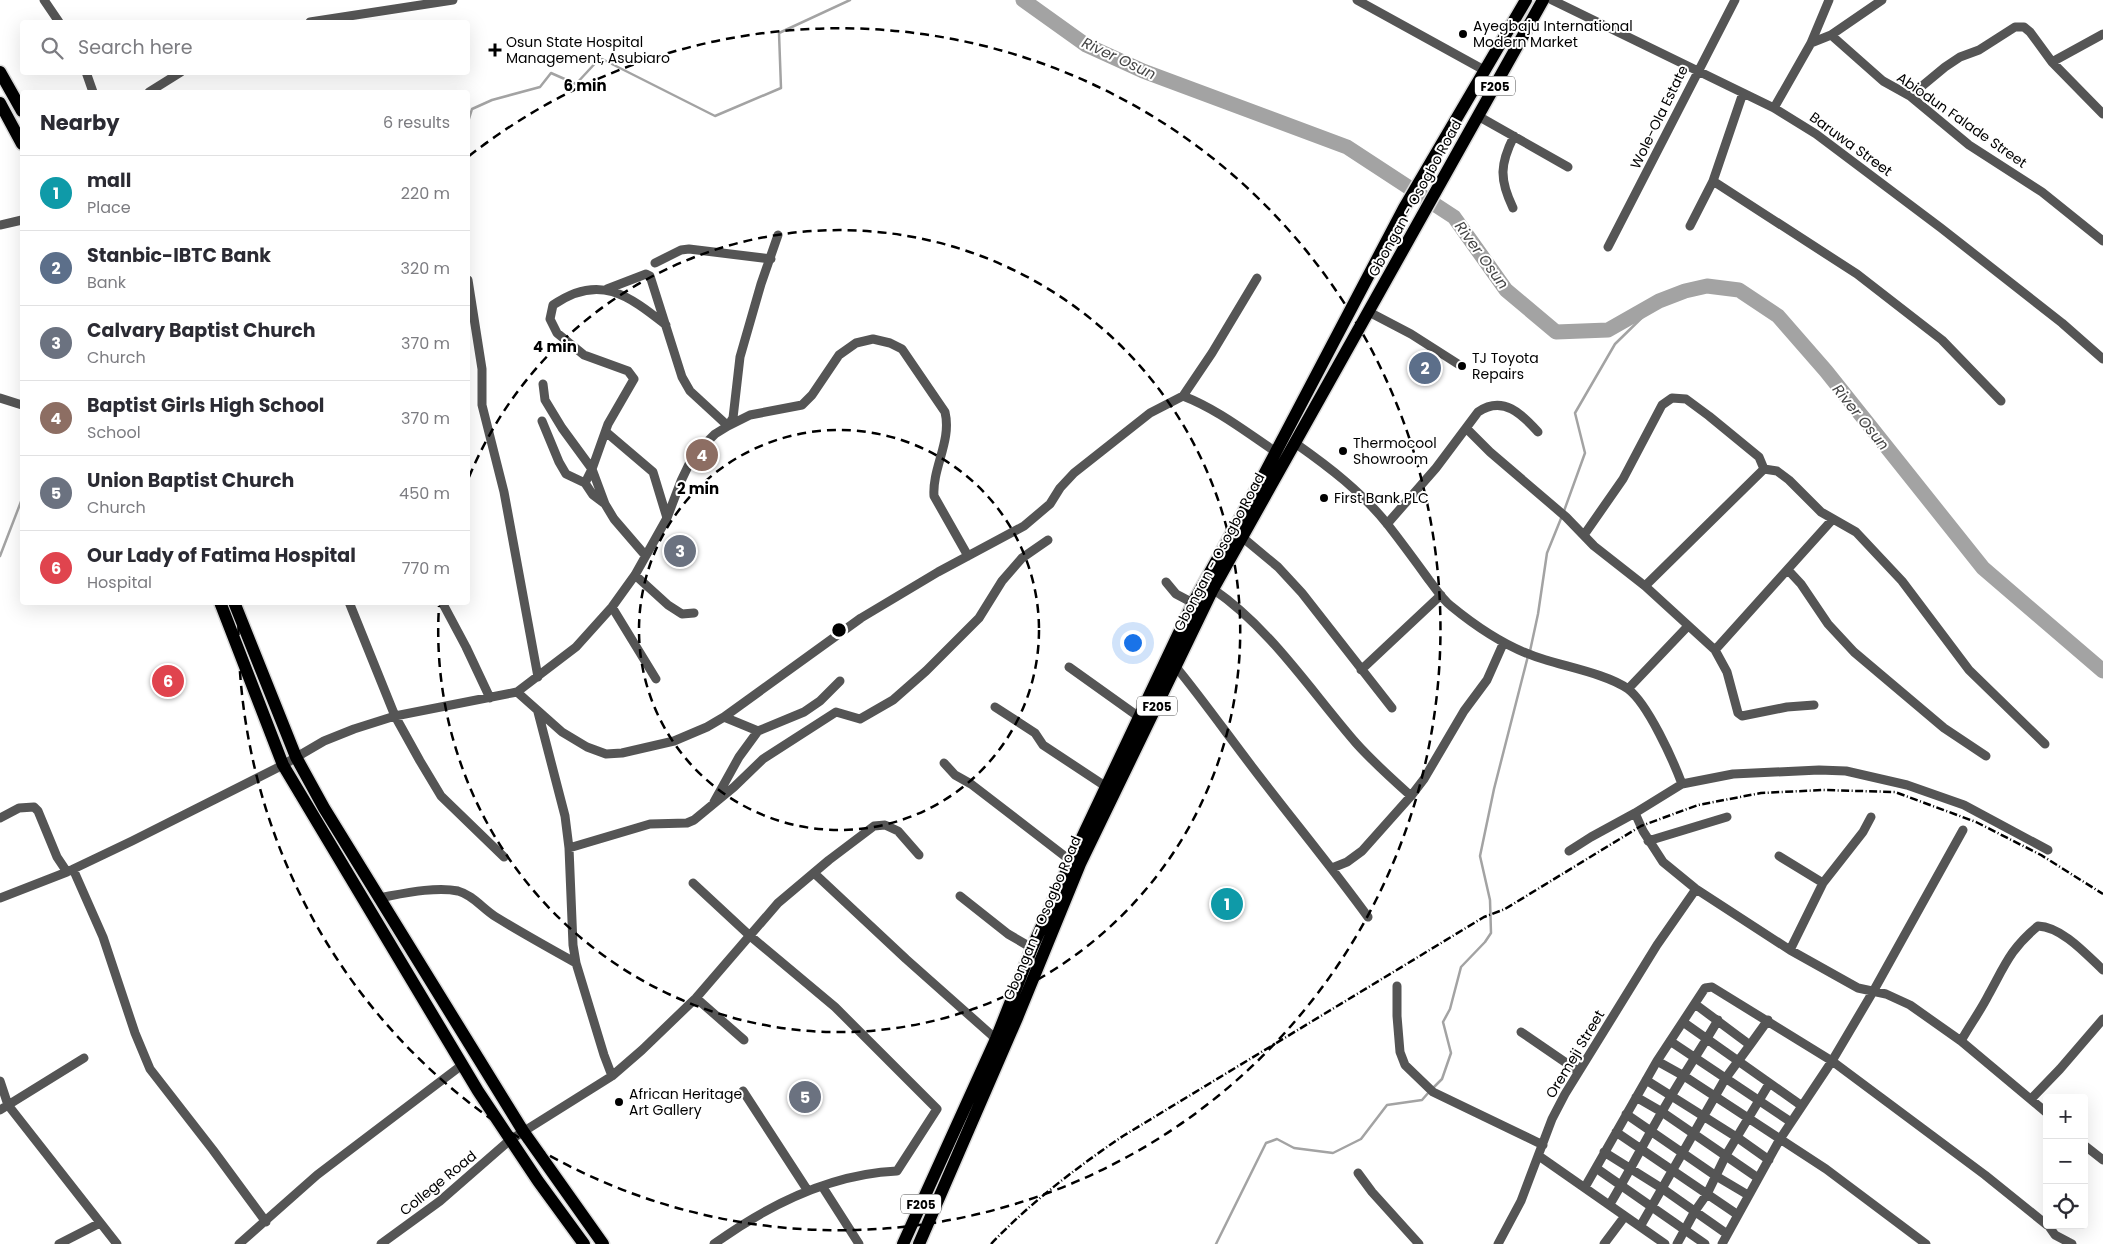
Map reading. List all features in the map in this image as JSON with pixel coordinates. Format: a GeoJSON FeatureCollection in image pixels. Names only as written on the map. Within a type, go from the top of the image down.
{"type":"FeatureCollection","features":[{"type":"Feature","properties":{"kind":"main road","name":"Gbongan - Osogbo Road"},"geometry":{"type":"LineString","coordinates":[[945,1166],[1017,1018],[1080,864],[1176,667],[1213,589],[1221,563],[1276,452],[1379,254],[1431,161],[1526,0]]}},
{"type":"Feature","properties":{"kind":"main road","name":"Gbongan - Osogbo Road"},"geometry":{"type":"LineString","coordinates":[[945,1166],[1032,948],[1105,786],[1193,603],[1242,537],[1543,0]]}},
{"type":"Feature","properties":{"kind":"main road"},"geometry":{"type":"LineString","coordinates":[[0,72],[20,107]]}},
{"type":"Feature","properties":{"kind":"main road"},"geometry":{"type":"LineString","coordinates":[[0,103],[20,140]]}},
{"type":"Feature","properties":{"kind":"main road"},"geometry":{"type":"LineString","coordinates":[[221,605],[283,765],[462,1064],[510,1140],[584,1244]]}},
{"type":"Feature","properties":{"kind":"main road"},"geometry":{"type":"LineString","coordinates":[[235,605],[296,757],[378,898],[523,1131],[603,1244]]}},
{"type":"Feature","properties":{"kind":"main road"},"geometry":{"type":"LineString","coordinates":[[898,1244],[923,1187],[945,1166]]}},
{"type":"Feature","properties":{"kind":"main road"},"geometry":{"type":"LineString","coordinates":[[926,1244],[945,1166]]}},
{"type":"Feature","properties":{"kind":"main road","name":"F205"},"geometry":{"type":"LineString","coordinates":[[903,1244],[945,1166]]}},
{"type":"Feature","properties":{"kind":"main road","name":"F205"},"geometry":{"type":"LineString","coordinates":[[919,1244],[945,1166]]}},
{"type":"Feature","properties":{"kind":"street"},"geometry":{"type":"LineString","coordinates":[[44,0],[58,20]]}},
{"type":"Feature","properties":{"kind":"street"},"geometry":{"type":"LineString","coordinates":[[323,20],[453,0]]}},
{"type":"Feature","properties":{"kind":"street"},"geometry":{"type":"LineString","coordinates":[[1357,0],[1484,70]]}},
{"type":"Feature","properties":{"kind":"street","name":"Baruwa Street"},"geometry":{"type":"LineString","coordinates":[[1552,0],[1774,108],[1816,134],[1941,228],[2062,323],[2103,359]]}},
{"type":"Feature","properties":{"kind":"street","name":"Wole-Ola Estate"},"geometry":{"type":"LineString","coordinates":[[1608,247],[1735,0]]}},
{"type":"Feature","properties":{"kind":"street"},"geometry":{"type":"LineString","coordinates":[[1774,108],[1811,43],[1829,0]]}},
{"type":"Feature","properties":{"kind":"street"},"geometry":{"type":"LineString","coordinates":[[1811,43],[1831,35],[1882,0]]}},
{"type":"Feature","properties":{"kind":"street"},"geometry":{"type":"LineString","coordinates":[[1910,96],[1960,57],[1979,50],[2015,27],[2024,27],[2030,32],[2052,62],[2103,114]]}},
{"type":"Feature","properties":{"kind":"street"},"geometry":{"type":"LineString","coordinates":[[2052,62],[2103,34]]}},
{"type":"Feature","properties":{"kind":"street","name":"Abiodun Falade Street"},"geometry":{"type":"LineString","coordinates":[[1831,35],[1883,81],[1910,96],[1970,145],[2042,192],[2103,241]]}},
{"type":"Feature","properties":{"kind":"street"},"geometry":{"type":"LineString","coordinates":[[87,75],[92,90]]}},
{"type":"Feature","properties":{"kind":"street"},"geometry":{"type":"LineString","coordinates":[[152,90],[176,75]]}},
{"type":"Feature","properties":{"kind":"street"},"geometry":{"type":"LineString","coordinates":[[1690,226],[1713,182],[1743,93]]}},
{"type":"Feature","properties":{"kind":"street"},"geometry":{"type":"LineString","coordinates":[[1478,116],[1568,167]]}},
{"type":"Feature","properties":{"kind":"street"},"geometry":{"type":"LineString","coordinates":[[1513,208],[1507,196],[1501,171],[1505,153],[1514,136]]}},
{"type":"Feature","properties":{"kind":"street"},"geometry":{"type":"LineString","coordinates":[[1713,182],[1857,274],[1942,340],[2001,401]]}},
{"type":"Feature","properties":{"kind":"street"},"geometry":{"type":"LineString","coordinates":[[0,225],[20,220]]}},
{"type":"Feature","properties":{"kind":"street"},"geometry":{"type":"LineString","coordinates":[[728,426],[733,418],[740,357],[761,284],[778,235]]}},
{"type":"Feature","properties":{"kind":"street"},"geometry":{"type":"LineString","coordinates":[[654,263],[685,249],[770,259]]}},
{"type":"Feature","properties":{"kind":"street"},"geometry":{"type":"LineString","coordinates":[[607,289],[648,274],[682,377],[690,391],[728,426]]}},
{"type":"Feature","properties":{"kind":"street"},"geometry":{"type":"LineString","coordinates":[[517,692],[562,732],[587,747],[606,754],[622,753],[674,741],[724,717],[861,618],[938,572],[1029,522],[1050,504],[1060,488],[1074,473],[1150,413],[1183,396],[1212,353],[1257,278]]}},
{"type":"Feature","properties":{"kind":"street"},"geometry":{"type":"LineString","coordinates":[[585,483],[608,424],[634,379],[628,371],[584,355],[557,333],[550,319],[553,305],[563,298],[594,288],[607,289],[636,303],[666,326]]}},
{"type":"Feature","properties":{"kind":"street"},"geometry":{"type":"LineString","coordinates":[[470,293],[482,369],[482,405],[504,492],[516,568],[538,677]]}},
{"type":"Feature","properties":{"kind":"street"},"geometry":{"type":"LineString","coordinates":[[1369,312],[1411,334],[1458,364]]}},
{"type":"Feature","properties":{"kind":"street"},"geometry":{"type":"LineString","coordinates":[[0,898],[70,870],[283,765],[324,740],[354,728],[395,716],[517,692],[576,647],[612,607],[635,575],[668,518],[692,456],[715,434],[750,415],[802,405],[812,395],[839,355],[856,343],[873,339],[890,343],[902,349],[946,412],[948,421],[933,487],[934,496],[968,556]]}},
{"type":"Feature","properties":{"kind":"street"},"geometry":{"type":"LineString","coordinates":[[543,384],[545,400],[562,428],[592,468],[605,504],[614,519],[645,555]]}},
{"type":"Feature","properties":{"kind":"street"},"geometry":{"type":"LineString","coordinates":[[1183,396],[1213,410],[1276,452]]}},
{"type":"Feature","properties":{"kind":"street"},"geometry":{"type":"LineString","coordinates":[[0,398],[20,404]]}},
{"type":"Feature","properties":{"kind":"street"},"geometry":{"type":"LineString","coordinates":[[1584,535],[1623,479],[1662,405],[1672,398],[1686,399],[1709,416],[1759,457],[1764,469]]}},
{"type":"Feature","properties":{"kind":"street"},"geometry":{"type":"LineString","coordinates":[[1387,524],[1467,429],[1478,412],[1490,406],[1498,405],[1518,412],[1538,432]]}},
{"type":"Feature","properties":{"kind":"street"},"geometry":{"type":"LineString","coordinates":[[542,421],[566,474],[585,483],[593,495],[605,504]]}},
{"type":"Feature","properties":{"kind":"street"},"geometry":{"type":"LineString","coordinates":[[1467,429],[1490,452],[1566,518],[1594,546],[1645,586],[1714,650],[1727,672],[1738,713],[1742,716],[1787,707],[1814,705]]}},
{"type":"Feature","properties":{"kind":"street"},"geometry":{"type":"LineString","coordinates":[[606,432],[653,472],[668,518]]}},
{"type":"Feature","properties":{"kind":"street"},"geometry":{"type":"LineString","coordinates":[[1295,443],[1359,493],[1387,524],[1449,605],[1503,644],[1544,660],[1568,665],[1628,689],[1638,700],[1661,736],[1672,757],[1682,784]]}},
{"type":"Feature","properties":{"kind":"street"},"geometry":{"type":"LineString","coordinates":[[1764,469],[1777,471],[1783,475],[1814,507],[1832,520],[1856,532],[1902,581],[1969,670],[2045,744]]}},
{"type":"Feature","properties":{"kind":"street"},"geometry":{"type":"LineString","coordinates":[[1645,586],[1764,469]]}},
{"type":"Feature","properties":{"kind":"street"},"geometry":{"type":"LineString","coordinates":[[1714,650],[1832,520]]}},
{"type":"Feature","properties":{"kind":"street"},"geometry":{"type":"LineString","coordinates":[[1242,537],[1278,568],[1302,593],[1392,708]]}},
{"type":"Feature","properties":{"kind":"street"},"geometry":{"type":"LineString","coordinates":[[569,848],[650,824],[686,823],[700,817],[763,759],[836,712],[860,719],[893,700],[926,671],[979,618],[1002,581],[1022,558],[1048,540]]}},
{"type":"Feature","properties":{"kind":"street"},"geometry":{"type":"LineString","coordinates":[[1788,570],[1801,584],[1828,624],[1854,652],[1944,728],[1986,756]]}},
{"type":"Feature","properties":{"kind":"street"},"geometry":{"type":"LineString","coordinates":[[635,575],[682,614],[694,613]]}},
{"type":"Feature","properties":{"kind":"street"},"geometry":{"type":"LineString","coordinates":[[1166,582],[1176,594],[1193,603]]}},
{"type":"Feature","properties":{"kind":"street"},"geometry":{"type":"LineString","coordinates":[[1213,589],[1235,604],[1306,680],[1356,743],[1411,796]]}},
{"type":"Feature","properties":{"kind":"street"},"geometry":{"type":"LineString","coordinates":[[1361,670],[1441,595]]}},
{"type":"Feature","properties":{"kind":"street"},"geometry":{"type":"LineString","coordinates":[[350,605],[395,716],[441,796],[504,857]]}},
{"type":"Feature","properties":{"kind":"street"},"geometry":{"type":"LineString","coordinates":[[444,605],[490,698]]}},
{"type":"Feature","properties":{"kind":"street"},"geometry":{"type":"LineString","coordinates":[[612,607],[656,679]]}},
{"type":"Feature","properties":{"kind":"street"},"geometry":{"type":"LineString","coordinates":[[1628,689],[1688,626]]}},
{"type":"Feature","properties":{"kind":"street"},"geometry":{"type":"LineString","coordinates":[[1332,868],[1347,862],[1362,851],[1424,779],[1464,711],[1487,680],[1503,644]]}},
{"type":"Feature","properties":{"kind":"street"},"geometry":{"type":"LineString","coordinates":[[1069,667],[1139,717]]}},
{"type":"Feature","properties":{"kind":"street"},"geometry":{"type":"LineString","coordinates":[[1176,667],[1205,702],[1247,760],[1368,917]]}},
{"type":"Feature","properties":{"kind":"street"},"geometry":{"type":"LineString","coordinates":[[712,804],[738,757],[758,731],[766,726],[804,712],[820,701],[840,680]]}},
{"type":"Feature","properties":{"kind":"street"},"geometry":{"type":"LineString","coordinates":[[995,707],[1035,733],[1043,745],[1105,786]]}},
{"type":"Feature","properties":{"kind":"street"},"geometry":{"type":"LineString","coordinates":[[538,712],[565,816],[569,848],[573,945],[576,963],[604,1056],[612,1076]]}},
{"type":"Feature","properties":{"kind":"street"},"geometry":{"type":"LineString","coordinates":[[724,717],[758,731]]}},
{"type":"Feature","properties":{"kind":"street"},"geometry":{"type":"LineString","coordinates":[[944,762],[955,775],[971,784],[1071,861]]}},
{"type":"Feature","properties":{"kind":"street"},"geometry":{"type":"LineString","coordinates":[[1569,851],[1682,784],[1732,774],[1819,770],[1846,771],[1906,785],[1964,806],[2048,850]]}},
{"type":"Feature","properties":{"kind":"street"},"geometry":{"type":"LineString","coordinates":[[0,818],[18,808],[34,807],[38,811],[57,857],[70,870],[103,937],[135,1033],[150,1069],[214,1150],[266,1222]]}},
{"type":"Feature","properties":{"kind":"street"},"geometry":{"type":"LineString","coordinates":[[1635,813],[1648,840],[1663,862],[1696,889],[1790,950],[1858,988],[1874,990],[1910,1005],[1961,1040],[2043,1110]]}},
{"type":"Feature","properties":{"kind":"street"},"geometry":{"type":"LineString","coordinates":[[1790,950],[1823,882],[1864,832],[1871,816]]}},
{"type":"Feature","properties":{"kind":"street"},"geometry":{"type":"LineString","coordinates":[[1648,840],[1727,817]]}},
{"type":"Feature","properties":{"kind":"street","name":"College Road"},"geometry":{"type":"LineString","coordinates":[[381,1244],[440,1201],[510,1140],[612,1076],[696,998],[778,903],[874,826],[885,825],[898,831],[919,855]]}},
{"type":"Feature","properties":{"kind":"street"},"geometry":{"type":"LineString","coordinates":[[1722,1244],[1780,1139],[1832,1061],[1874,990],[1963,830]]}},
{"type":"Feature","properties":{"kind":"street"},"geometry":{"type":"LineString","coordinates":[[1779,856],[1823,882]]}},
{"type":"Feature","properties":{"kind":"street"},"geometry":{"type":"LineString","coordinates":[[814,873],[906,959],[996,1039]]}},
{"type":"Feature","properties":{"kind":"street"},"geometry":{"type":"LineString","coordinates":[[693,883],[749,935],[836,1007],[937,1109],[897,1171],[855,1176],[808,1191],[736,1227],[714,1244]]}},
{"type":"Feature","properties":{"kind":"street","name":"Oremeji Street"},"geometry":{"type":"LineString","coordinates":[[1498,1244],[1521,1201],[1552,1120],[1578,1071],[1657,945],[1696,889]]}},
{"type":"Feature","properties":{"kind":"street"},"geometry":{"type":"LineString","coordinates":[[378,898],[411,893],[460,891],[494,916],[576,963]]}},
{"type":"Feature","properties":{"kind":"street"},"geometry":{"type":"LineString","coordinates":[[960,896],[1008,934],[1032,948]]}},
{"type":"Feature","properties":{"kind":"street"},"geometry":{"type":"LineString","coordinates":[[1961,1040],[1989,995],[2009,956],[2022,939],[2038,926],[2043,926],[2062,935],[2103,970]]}},
{"type":"Feature","properties":{"kind":"street"},"geometry":{"type":"LineString","coordinates":[[1397,986],[1400,1052],[1405,1066],[1433,1092],[1543,1145]]}},
{"type":"Feature","properties":{"kind":"street"},"geometry":{"type":"LineString","coordinates":[[1585,1187],[1657,1061],[1705,988],[1712,987],[1832,1061],[1985,1175],[2043,1222]]}},
{"type":"Feature","properties":{"kind":"street"},"geometry":{"type":"LineString","coordinates":[[696,998],[744,1040]]}},
{"type":"Feature","properties":{"kind":"street"},"geometry":{"type":"LineString","coordinates":[[1695,1004],[1750,1045]]}},
{"type":"Feature","properties":{"kind":"street"},"geometry":{"type":"LineString","coordinates":[[2031,1099],[2060,1070],[2103,1019]]}},
{"type":"Feature","properties":{"kind":"street"},"geometry":{"type":"LineString","coordinates":[[1610,1204],[1653,1131],[1662,1112],[1718,1020]]}},
{"type":"Feature","properties":{"kind":"street"},"geometry":{"type":"LineString","coordinates":[[1641,1226],[1725,1079],[1768,1020]]}},
{"type":"Feature","properties":{"kind":"street"},"geometry":{"type":"LineString","coordinates":[[1683,1022],[1737,1062],[1802,1106]]}},
{"type":"Feature","properties":{"kind":"street"},"geometry":{"type":"LineString","coordinates":[[1521,1032],[1578,1071]]}},
{"type":"Feature","properties":{"kind":"street"},"geometry":{"type":"LineString","coordinates":[[1670,1041],[1791,1122]]}},
{"type":"Feature","properties":{"kind":"street"},"geometry":{"type":"LineString","coordinates":[[4,1108],[84,1058]]}},
{"type":"Feature","properties":{"kind":"street"},"geometry":{"type":"LineString","coordinates":[[1657,1061],[1684,1076],[1780,1139],[1872,1202],[1926,1244]]}},
{"type":"Feature","properties":{"kind":"street"},"geometry":{"type":"LineString","coordinates":[[239,1244],[317,1175],[462,1064]]}},
{"type":"Feature","properties":{"kind":"street"},"geometry":{"type":"LineString","coordinates":[[1646,1080],[1738,1138],[1769,1160]]}},
{"type":"Feature","properties":{"kind":"street"},"geometry":{"type":"LineString","coordinates":[[0,1081],[4,1108],[117,1244]]}},
{"type":"Feature","properties":{"kind":"street"},"geometry":{"type":"LineString","coordinates":[[1676,1244],[1707,1194],[1726,1155],[1749,1120],[1769,1084]]}},
{"type":"Feature","properties":{"kind":"street"},"geometry":{"type":"LineString","coordinates":[[743,1091],[808,1191]]}},
{"type":"Feature","properties":{"kind":"street"},"geometry":{"type":"LineString","coordinates":[[1636,1097],[1662,1112],[1758,1178]]}},
{"type":"Feature","properties":{"kind":"street"},"geometry":{"type":"LineString","coordinates":[[1626,1114],[1684,1152],[1716,1176],[1748,1195]]}},
{"type":"Feature","properties":{"kind":"street"},"geometry":{"type":"LineString","coordinates":[[1616,1132],[1738,1215]]}},
{"type":"Feature","properties":{"kind":"street"},"geometry":{"type":"LineString","coordinates":[[2088,1148],[2103,1160]]}},
{"type":"Feature","properties":{"kind":"street"},"geometry":{"type":"LineString","coordinates":[[1604,1152],[1632,1168],[1727,1234]]}},
{"type":"Feature","properties":{"kind":"street"},"geometry":{"type":"LineString","coordinates":[[1539,1156],[1665,1244]]}},
{"type":"Feature","properties":{"kind":"street"},"geometry":{"type":"LineString","coordinates":[[1596,1168],[1706,1244]]}},
{"type":"Feature","properties":{"kind":"street"},"geometry":{"type":"LineString","coordinates":[[1358,1173],[1372,1192],[1418,1244]]}},
{"type":"Feature","properties":{"kind":"street"},"geometry":{"type":"LineString","coordinates":[[822,1186],[860,1244]]}},
{"type":"Feature","properties":{"kind":"street"},"geometry":{"type":"LineString","coordinates":[[1604,1244],[1625,1216]]}},
{"type":"Feature","properties":{"kind":"street"},"geometry":{"type":"LineString","coordinates":[[60,1244],[100,1223]]}},
{"type":"Feature","properties":{"kind":"street"},"geometry":{"type":"LineString","coordinates":[[2051,1229],[2055,1234],[2072,1244]]}},
{"type":"Feature","properties":{"kind":"waterway"},"geometry":{"type":"LineString","coordinates":[[470,116],[472,109],[492,100],[540,87],[551,73],[576,84],[600,58],[715,116],[781,88],[779,33],[850,0]]}},
{"type":"Feature","properties":{"kind":"waterway","name":"River Osun"},"geometry":{"type":"LineString","coordinates":[[1023,0],[1086,45],[1143,71],[1347,147],[1454,217],[1506,290],[1556,332],[1608,330],[1659,301],[1685,291],[1707,286],[1739,290],[1778,316],[1826,371],[1983,568],[2103,671]]}},
{"type":"Feature","properties":{"kind":"waterway"},"geometry":{"type":"LineString","coordinates":[[1564,511],[1585,453],[1575,413],[1615,344],[1659,301]]}},
{"type":"Feature","properties":{"kind":"waterway"},"geometry":{"type":"LineString","coordinates":[[0,556],[20,504]]}},
{"type":"Feature","properties":{"kind":"waterway"},"geometry":{"type":"LineString","coordinates":[[1530,651],[1538,614],[1547,553],[1562,516]]}},
{"type":"Feature","properties":{"kind":"waterway"},"geometry":{"type":"LineString","coordinates":[[1433,1088],[1442,1079],[1451,1053],[1443,1022],[1450,1009],[1461,967],[1491,933],[1490,900],[1480,856],[1494,789],[1528,656]]}},
{"type":"Feature","properties":{"kind":"waterway"},"geometry":{"type":"LineString","coordinates":[[1216,1244],[1266,1143],[1277,1139],[1294,1148],[1333,1153],[1361,1139],[1387,1105],[1422,1100],[1429,1092]]}},
{"type":"Feature","properties":{"kind":"railway"},"geometry":{"type":"LineString","coordinates":[[991,1244],[1054,1186],[1123,1136],[1484,917],[1505,909],[1641,826],[1698,805],[1761,793],[1823,790],[1895,792],[1976,822],[2041,855],[2103,894]]}},
{"type":"Feature","properties":{"kind":"place","name":"Ayegbaju International Modern Market"},"geometry":{"type":"Point","coordinates":[1463,34]}},
{"type":"Feature","properties":{"kind":"place","name":"Osun State Hospital Management, Asubiaro"},"geometry":{"type":"Point","coordinates":[495,50]}},
{"type":"Feature","properties":{"kind":"place","name":"TJ Toyota Repairs"},"geometry":{"type":"Point","coordinates":[1462,366]}},
{"type":"Feature","properties":{"kind":"place","name":"Stanbic-IBTC Bank"},"geometry":{"type":"Point","coordinates":[1425,368]}},
{"type":"Feature","properties":{"kind":"place","name":"Thermocool Showroom"},"geometry":{"type":"Point","coordinates":[1343,451]}},
{"type":"Feature","properties":{"kind":"place","name":"Baptist Girls High School"},"geometry":{"type":"Point","coordinates":[702,455]}},
{"type":"Feature","properties":{"kind":"place","name":"First Bank PLC"},"geometry":{"type":"Point","coordinates":[1324,498]}},
{"type":"Feature","properties":{"kind":"place","name":"Calvary Baptist Church"},"geometry":{"type":"Point","coordinates":[680,551]}},
{"type":"Feature","properties":{"kind":"place","name":"Our Lady of Fatima Hospital"},"geometry":{"type":"Point","coordinates":[168,681]}},
{"type":"Feature","properties":{"kind":"place","name":"mall"},"geometry":{"type":"Point","coordinates":[1227,904]}},
{"type":"Feature","properties":{"kind":"place","name":"Union Baptist Church"},"geometry":{"type":"Point","coordinates":[805,1097]}},
{"type":"Feature","properties":{"kind":"place","name":"African Heritage Art Gallery"},"geometry":{"type":"Point","coordinates":[619,1102]}}]}
